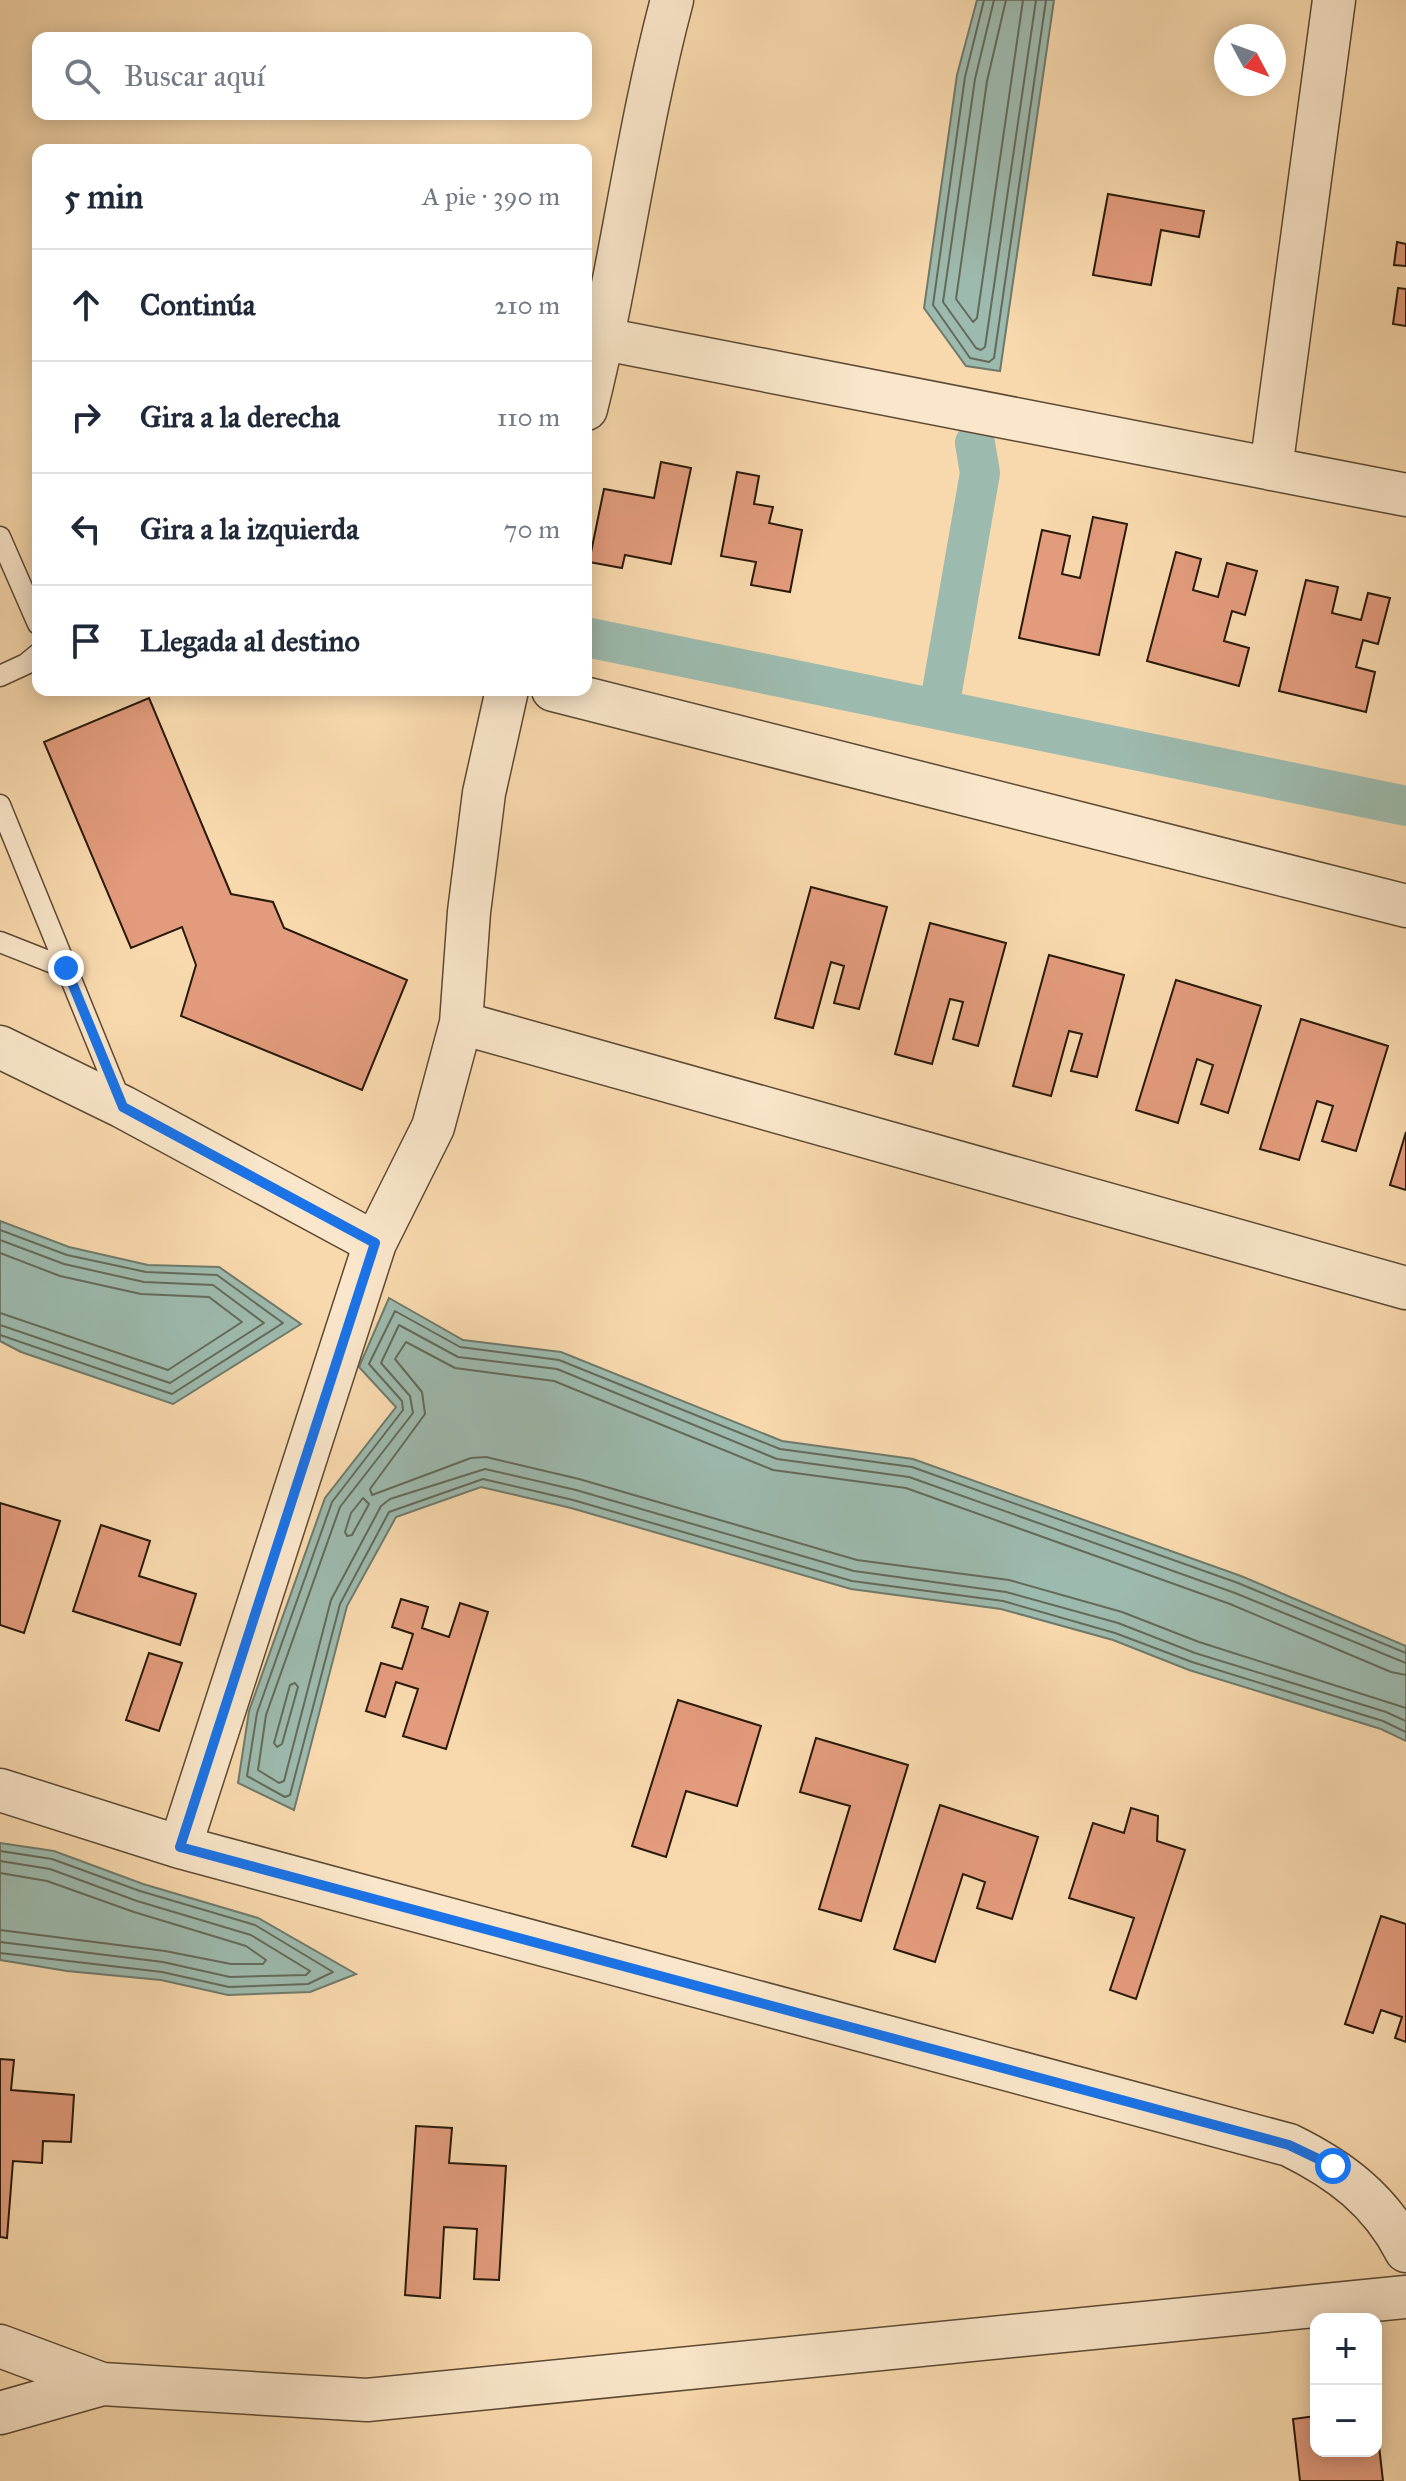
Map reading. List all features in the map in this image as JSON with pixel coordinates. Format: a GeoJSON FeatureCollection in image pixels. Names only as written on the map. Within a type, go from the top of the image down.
{"type":"FeatureCollection","features":[{"type":"Feature","properties":{"kind":"street"},"geometry":{"type":"LineString","coordinates":[[592,386],[672,0]]}},
{"type":"Feature","properties":{"kind":"street"},"geometry":{"type":"LineString","coordinates":[[1271,469],[1334,0]]}},
{"type":"Feature","properties":{"kind":"street"},"geometry":{"type":"LineString","coordinates":[[604,339],[1406,495]]}},
{"type":"Feature","properties":{"kind":"street"},"geometry":{"type":"LineString","coordinates":[[180,1847],[375,1243],[433,1127],[461,1023],[469,912],[484,793],[506,696]]}},
{"type":"Feature","properties":{"kind":"street"},"geometry":{"type":"LineString","coordinates":[[577,696],[1406,906]]}},
{"type":"Feature","properties":{"kind":"street"},"geometry":{"type":"LineString","coordinates":[[461,1023],[1406,1288]]}},
{"type":"Feature","properties":{"kind":"street"},"geometry":{"type":"LineString","coordinates":[[0,1047],[123,1107],[375,1243]]}},
{"type":"Feature","properties":{"kind":"street"},"geometry":{"type":"LineString","coordinates":[[0,1790],[180,1847],[1289,2145],[1333,2166],[1377,2205],[1406,2251]]}},
{"type":"Feature","properties":{"kind":"street"},"geometry":{"type":"LineString","coordinates":[[0,2346],[102,2384],[367,2400],[1406,2297]]}},
{"type":"Feature","properties":{"kind":"street"},"geometry":{"type":"LineString","coordinates":[[0,2413],[102,2384]]}},
{"type":"Feature","properties":{"kind":"lane"},"geometry":{"type":"LineString","coordinates":[[0,537],[32,610]]}},
{"type":"Feature","properties":{"kind":"lane"},"geometry":{"type":"LineString","coordinates":[[0,676],[32,659]]}},
{"type":"Feature","properties":{"kind":"lane"},"geometry":{"type":"LineString","coordinates":[[0,805],[123,1107]]}},
{"type":"Feature","properties":{"kind":"lane"},"geometry":{"type":"LineString","coordinates":[[0,942],[66,968]]}},
{"type":"Feature","properties":{"kind":"water"},"geometry":{"type":"Polygon","coordinates":[[[977,0],[1054,0],[1000,371],[966,366],[924,308],[957,75],[977,0]]]}},
{"type":"Feature","properties":{"kind":"water"},"geometry":{"type":"Polygon","coordinates":[[[0,1221],[69,1247],[148,1265],[219,1267],[301,1324],[173,1404],[21,1352],[0,1341],[0,1221]]]}},
{"type":"Feature","properties":{"kind":"water"},"geometry":{"type":"Polygon","coordinates":[[[389,1298],[463,1340],[561,1352],[782,1441],[913,1459],[1241,1576],[1406,1646],[1406,1741],[1381,1729],[1189,1670],[1113,1640],[1001,1609],[851,1589],[571,1508],[481,1487],[396,1517],[347,1606],[294,1810],[238,1783],[249,1711],[325,1498],[396,1407],[359,1367],[389,1298]]]}},
{"type":"Feature","properties":{"kind":"water"},"geometry":{"type":"Polygon","coordinates":[[[0,1843],[54,1851],[143,1884],[258,1918],[356,1974],[310,1992],[228,1995],[161,1980],[67,1971],[0,1960],[0,1843]]]}},
{"type":"Feature","properties":{"kind":"building"},"geometry":{"type":"Polygon","coordinates":[[[1108,194],[1204,211],[1199,237],[1161,230],[1151,285],[1093,275],[1108,194]]]}},
{"type":"Feature","properties":{"kind":"building"},"geometry":{"type":"Polygon","coordinates":[[[1397,242],[1406,244],[1406,266],[1394,265],[1397,242]]]}},
{"type":"Feature","properties":{"kind":"building"},"geometry":{"type":"Polygon","coordinates":[[[1398,288],[1406,289],[1406,326],[1393,324],[1398,288]]]}},
{"type":"Feature","properties":{"kind":"building"},"geometry":{"type":"Polygon","coordinates":[[[661,462],[691,468],[671,564],[625,555],[622,568],[592,563],[592,547],[604,489],[654,498],[661,462]]]}},
{"type":"Feature","properties":{"kind":"building"},"geometry":{"type":"Polygon","coordinates":[[[737,472],[759,476],[754,504],[773,507],[769,523],[802,530],[790,592],[751,585],[756,562],[721,556],[737,472]]]}},
{"type":"Feature","properties":{"kind":"building"},"geometry":{"type":"Polygon","coordinates":[[[1093,517],[1127,524],[1099,655],[1019,638],[1042,530],[1070,536],[1062,574],[1080,578],[1093,517]]]}},
{"type":"Feature","properties":{"kind":"building"},"geometry":{"type":"Polygon","coordinates":[[[1176,552],[1201,559],[1193,590],[1218,597],[1227,563],[1257,571],[1245,615],[1232,611],[1224,641],[1249,648],[1239,686],[1147,661],[1176,552]]]}},
{"type":"Feature","properties":{"kind":"building"},"geometry":{"type":"Polygon","coordinates":[[[1306,580],[1338,587],[1332,613],[1361,620],[1368,593],[1390,598],[1378,644],[1363,640],[1356,667],[1375,672],[1366,712],[1279,691],[1306,580]]]}},
{"type":"Feature","properties":{"kind":"building"},"geometry":{"type":"Polygon","coordinates":[[[149,698],[231,894],[273,902],[284,928],[407,980],[362,1090],[181,1016],[196,965],[182,927],[131,948],[44,742],[149,698]]]}},
{"type":"Feature","properties":{"kind":"building"},"geometry":{"type":"Polygon","coordinates":[[[811,887],[887,907],[859,1009],[834,1003],[844,966],[831,962],[813,1028],[775,1018],[811,887]]]}},
{"type":"Feature","properties":{"kind":"building"},"geometry":{"type":"Polygon","coordinates":[[[930,923],[1006,943],[978,1046],[953,1039],[963,1002],[950,999],[932,1064],[895,1054],[930,923]]]}},
{"type":"Feature","properties":{"kind":"building"},"geometry":{"type":"Polygon","coordinates":[[[1049,955],[1124,975],[1097,1077],[1071,1071],[1082,1034],[1069,1031],[1051,1096],[1013,1086],[1049,955]]]}},
{"type":"Feature","properties":{"kind":"building"},"geometry":{"type":"Polygon","coordinates":[[[1176,980],[1261,1006],[1228,1113],[1201,1104],[1213,1065],[1197,1059],[1178,1123],[1136,1110],[1176,980]]]}},
{"type":"Feature","properties":{"kind":"building"},"geometry":{"type":"Polygon","coordinates":[[[1301,1019],[1388,1046],[1356,1151],[1322,1141],[1333,1106],[1317,1101],[1299,1160],[1260,1149],[1301,1019]]]}},
{"type":"Feature","properties":{"kind":"building"},"geometry":{"type":"Polygon","coordinates":[[[1406,1132],[1406,1190],[1390,1185],[1406,1132]]]}},
{"type":"Feature","properties":{"kind":"building"},"geometry":{"type":"Polygon","coordinates":[[[0,1503],[60,1521],[24,1633],[0,1625],[0,1503]]]}},
{"type":"Feature","properties":{"kind":"building"},"geometry":{"type":"Polygon","coordinates":[[[101,1525],[150,1541],[139,1576],[196,1594],[180,1645],[73,1611],[101,1525]]]}},
{"type":"Feature","properties":{"kind":"building"},"geometry":{"type":"Polygon","coordinates":[[[401,1599],[428,1607],[422,1628],[449,1637],[460,1603],[488,1612],[446,1749],[403,1736],[418,1689],[396,1682],[385,1717],[366,1711],[381,1663],[402,1669],[413,1634],[392,1627],[401,1599]]]}},
{"type":"Feature","properties":{"kind":"building"},"geometry":{"type":"Polygon","coordinates":[[[149,1653],[182,1663],[159,1731],[126,1720],[149,1653]]]}},
{"type":"Feature","properties":{"kind":"building"},"geometry":{"type":"Polygon","coordinates":[[[678,1700],[761,1726],[737,1806],[686,1791],[666,1857],[632,1846],[678,1700]]]}},
{"type":"Feature","properties":{"kind":"building"},"geometry":{"type":"Polygon","coordinates":[[[816,1738],[908,1765],[861,1921],[819,1909],[850,1806],[800,1792],[816,1738]]]}},
{"type":"Feature","properties":{"kind":"building"},"geometry":{"type":"Polygon","coordinates":[[[940,1805],[1038,1837],[1012,1919],[977,1908],[985,1882],[963,1874],[935,1962],[894,1949],[940,1805]]]}},
{"type":"Feature","properties":{"kind":"building"},"geometry":{"type":"Polygon","coordinates":[[[1131,1808],[1158,1816],[1157,1841],[1185,1850],[1136,1999],[1110,1990],[1134,1918],[1069,1898],[1093,1823],[1124,1833],[1131,1808]]]}},
{"type":"Feature","properties":{"kind":"building"},"geometry":{"type":"Polygon","coordinates":[[[1381,1916],[1406,1924],[1406,2042],[1395,2038],[1402,2017],[1381,2010],[1373,2033],[1345,2024],[1381,1916]]]}},
{"type":"Feature","properties":{"kind":"building"},"geometry":{"type":"Polygon","coordinates":[[[0,2059],[14,2060],[11,2090],[74,2095],[71,2142],[43,2141],[42,2163],[13,2161],[7,2238],[0,2237],[0,2059]]]}},
{"type":"Feature","properties":{"kind":"building"},"geometry":{"type":"Polygon","coordinates":[[[416,2126],[452,2128],[449,2163],[506,2166],[499,2280],[474,2279],[477,2229],[444,2227],[440,2298],[405,2295],[416,2126]]]}},
{"type":"Feature","properties":{"kind":"building"},"geometry":{"type":"Polygon","coordinates":[[[1310,2417],[1310,2457],[1380,2457],[1383,2481],[1300,2481],[1293,2419],[1310,2417]]]}},
{"type":"Feature","properties":{"kind":"waterway"},"geometry":{"type":"LineString","coordinates":[[939,708],[980,473],[975,443]]}},
{"type":"Feature","properties":{"kind":"waterway"},"geometry":{"type":"LineString","coordinates":[[592,638],[1406,806]]}},
{"type":"Feature","properties":{"kind":"route"},"geometry":{"type":"LineString","coordinates":[[66,968],[123,1107],[375,1243],[180,1847],[1289,2145],[1333,2166]]}}]}
